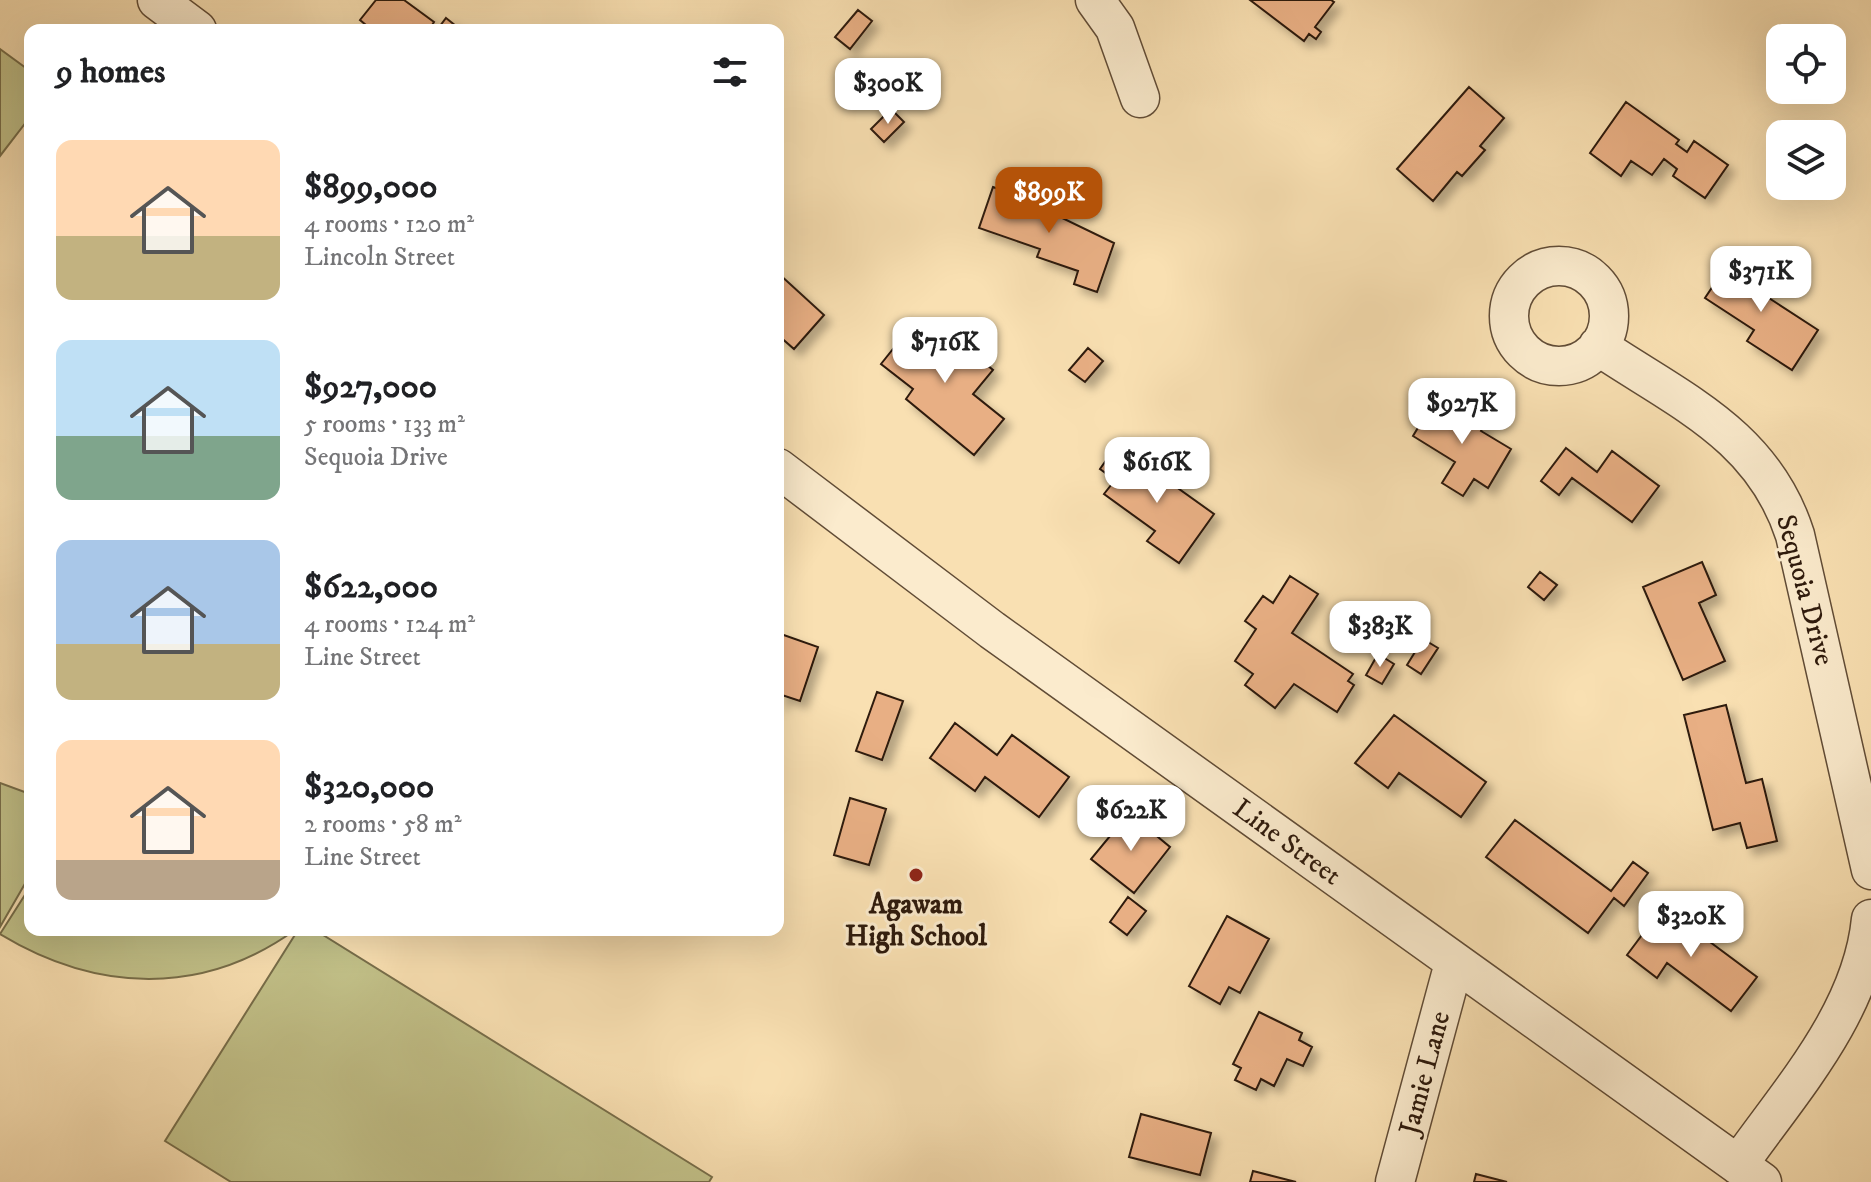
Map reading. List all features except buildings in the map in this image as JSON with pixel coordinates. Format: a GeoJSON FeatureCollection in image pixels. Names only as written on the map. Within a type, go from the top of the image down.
{"type":"FeatureCollection","features":[{"type":"Feature","properties":{"kind":"street"},"geometry":{"type":"LineString","coordinates":[[157,0],[189,24]]}},
{"type":"Feature","properties":{"kind":"street"},"geometry":{"type":"LineString","coordinates":[[1095,0],[1115,28],[1140,98]]}},
{"type":"Feature","properties":{"kind":"street","name":"Sequoia Drive"},"geometry":{"type":"LineString","coordinates":[[1598,346],[1725,431],[1752,454],[1773,483],[1797,543],[1871,870]]}},
{"type":"Feature","properties":{"kind":"street","name":"Line Street"},"geometry":{"type":"LineString","coordinates":[[784,473],[992,630],[1750,1174]]}},
{"type":"Feature","properties":{"kind":"street"},"geometry":{"type":"LineString","coordinates":[[1750,1174],[1849,999],[1865,952],[1871,919]]}},
{"type":"Feature","properties":{"kind":"street","name":"Jamie Lane"},"geometry":{"type":"LineString","coordinates":[[1395,1182],[1454,963]]}},
{"type":"Feature","properties":{"kind":"shaded area"},"geometry":{"type":"Polygon","coordinates":[[[0,49],[24,67],[24,125],[0,156],[0,49]]]}},
{"type":"Feature","properties":{"kind":"shaded area"},"geometry":{"type":"Polygon","coordinates":[[[0,783],[24,792],[24,885],[0,927],[0,783]]]}},
{"type":"Feature","properties":{"kind":"shaded area"},"geometry":{"type":"Polygon","coordinates":[[[24,896],[24,936],[285,936],[260,952],[223,967],[186,976],[149,979],[111,976],[74,967],[36,953],[0,934],[24,896]]]}},
{"type":"Feature","properties":{"kind":"shaded area"},"geometry":{"type":"Polygon","coordinates":[[[294,936],[325,936],[712,1177],[709,1182],[231,1182],[165,1141],[294,936]]]}},
{"type":"Feature","properties":{"kind":"place","name":"Agawam High School"},"geometry":{"type":"Point","coordinates":[916,875]}}]}
